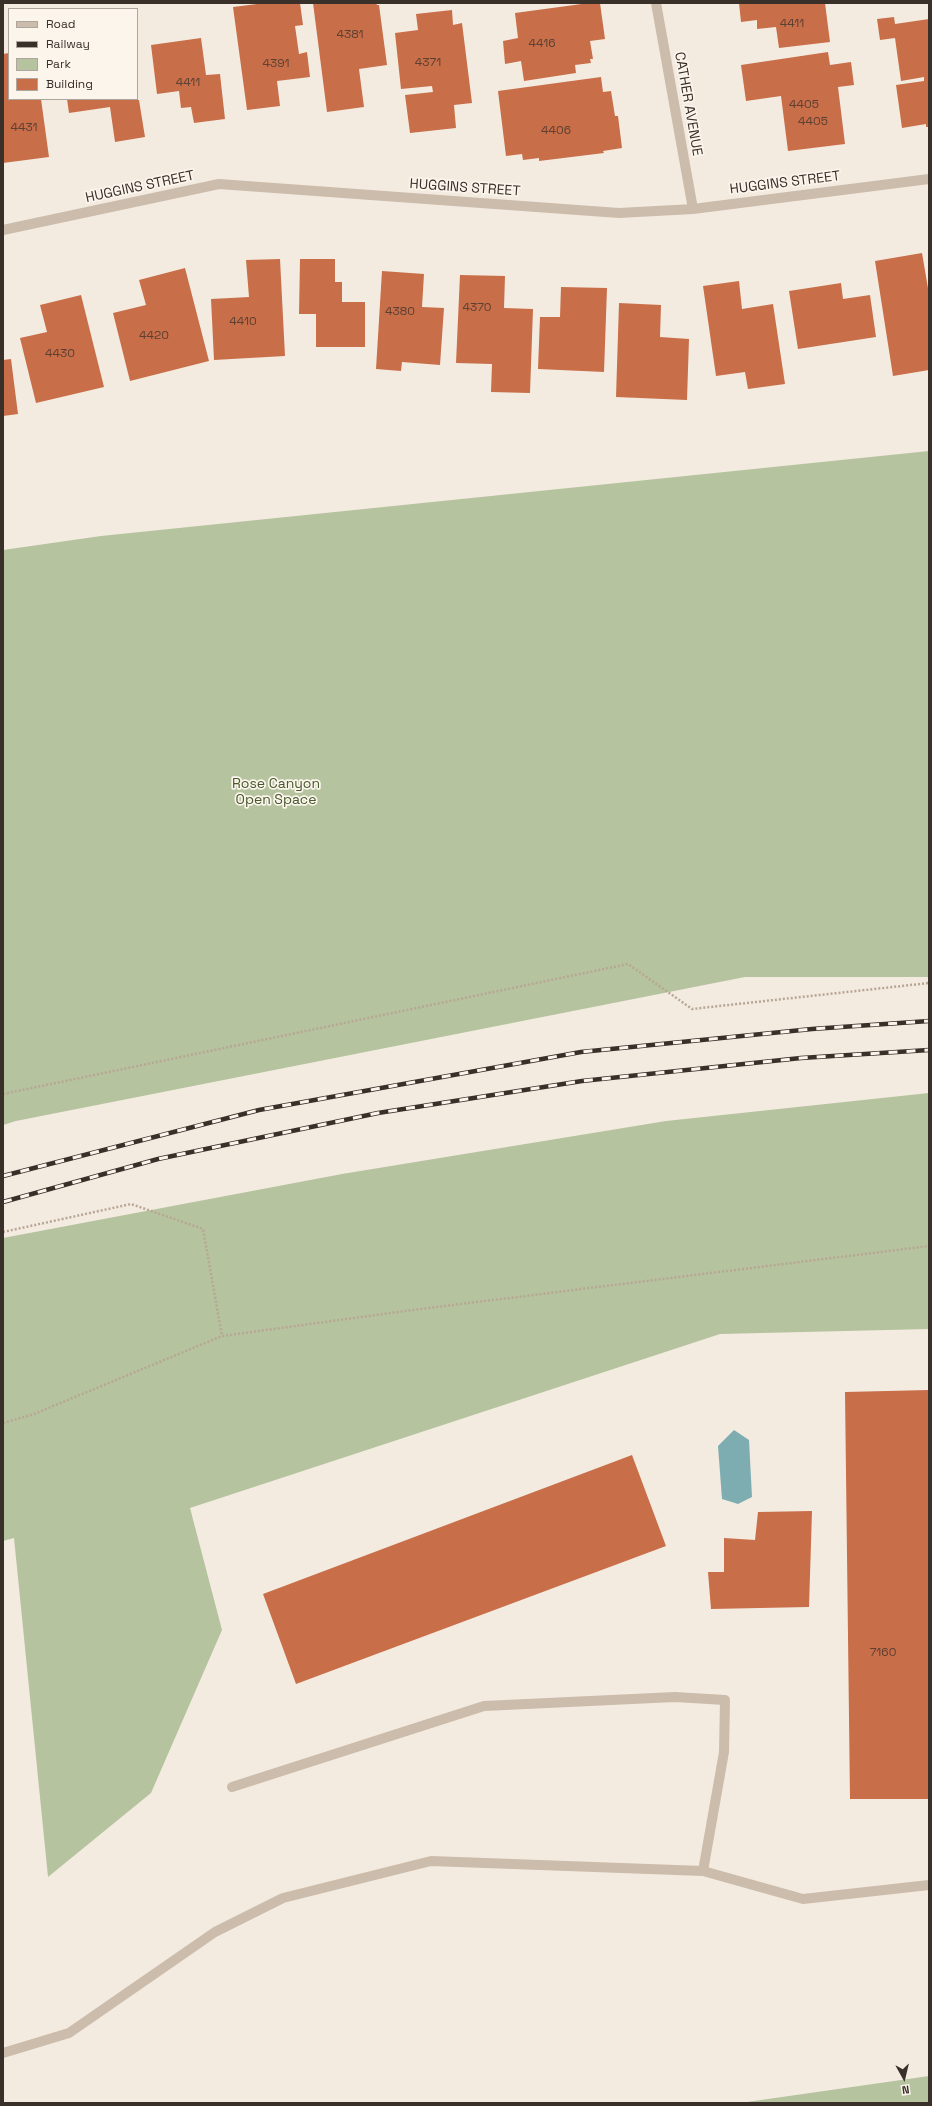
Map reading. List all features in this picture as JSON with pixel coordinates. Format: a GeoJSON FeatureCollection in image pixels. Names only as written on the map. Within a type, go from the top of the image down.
{"type":"FeatureCollection","features":[{"type":"Feature","properties":{"kind":"street","name":"CATHER AVENUE"},"geometry":{"type":"LineString","coordinates":[[656,3],[692,209]]}},
{"type":"Feature","properties":{"kind":"street","name":"HUGGINS STREET"},"geometry":{"type":"LineString","coordinates":[[3,230],[219,184],[619,213],[692,209],[929,179]]}},
{"type":"Feature","properties":{"kind":"street"},"geometry":{"type":"LineString","coordinates":[[232,1787],[484,1706],[675,1697],[725,1700],[724,1752],[703,1871]]}},
{"type":"Feature","properties":{"kind":"street"},"geometry":{"type":"LineString","coordinates":[[3,2053],[69,2033],[215,1932],[283,1898],[431,1861],[703,1871],[803,1898],[929,1885]]}},
{"type":"Feature","properties":{"kind":"path"},"geometry":{"type":"LineString","coordinates":[[3,1094],[628,964],[692,1009],[929,983]]}},
{"type":"Feature","properties":{"kind":"path"},"geometry":{"type":"LineString","coordinates":[[3,1232],[131,1204],[202,1229],[222,1336]]}},
{"type":"Feature","properties":{"kind":"path"},"geometry":{"type":"LineString","coordinates":[[3,1423],[34,1414],[222,1336],[436,1307],[929,1246]]}},
{"type":"Feature","properties":{"kind":"green space","name":"Rose Canyon Open Space"},"geometry":{"type":"Polygon","coordinates":[[[929,451],[929,977],[745,977],[16,1121],[3,1125],[3,550],[101,536],[929,451]]]}},
{"type":"Feature","properties":{"kind":"green space"},"geometry":{"type":"Polygon","coordinates":[[[929,1093],[929,1329],[720,1334],[190,1508],[222,1630],[151,1793],[48,1877],[14,1538],[3,1541],[3,1238],[342,1174],[666,1121],[929,1093]]]}},
{"type":"Feature","properties":{"kind":"green space"},"geometry":{"type":"Polygon","coordinates":[[[929,2076],[929,2103],[740,2103],[929,2076]]]}},
{"type":"Feature","properties":{"kind":"water"},"geometry":{"type":"Polygon","coordinates":[[[734,1430],[749,1440],[752,1497],[738,1504],[722,1499],[718,1446],[734,1430]]]}},
{"type":"Feature","properties":{"kind":"building"},"geometry":{"type":"Polygon","coordinates":[[[265,3],[300,3],[303,25],[295,26],[299,54],[307,52],[310,77],[277,81],[280,106],[247,110],[233,7],[265,3]]]}},
{"type":"Feature","properties":{"kind":"building"},"geometry":{"type":"Polygon","coordinates":[[[313,3],[376,3],[379,5],[387,65],[359,69],[364,107],[327,112],[313,3]]]}},
{"type":"Feature","properties":{"kind":"building"},"geometry":{"type":"Polygon","coordinates":[[[589,3],[600,3],[605,39],[590,41],[593,59],[590,59],[591,63],[575,65],[576,73],[524,81],[521,61],[505,64],[503,41],[518,38],[515,13],[589,3]]]}},
{"type":"Feature","properties":{"kind":"building"},"geometry":{"type":"Polygon","coordinates":[[[739,3],[825,3],[830,42],[779,48],[776,27],[757,29],[757,20],[741,22],[739,3]]]}},
{"type":"Feature","properties":{"kind":"building"},"geometry":{"type":"Polygon","coordinates":[[[452,10],[453,25],[462,23],[472,103],[454,105],[456,128],[410,133],[405,95],[433,92],[432,86],[401,89],[395,33],[418,30],[416,14],[452,10]]]}},
{"type":"Feature","properties":{"kind":"building"},"geometry":{"type":"Polygon","coordinates":[[[894,17],[895,24],[929,19],[929,127],[926,127],[926,124],[902,128],[896,85],[924,81],[924,77],[901,81],[895,38],[880,40],[877,19],[894,17]]]}},
{"type":"Feature","properties":{"kind":"building"},"geometry":{"type":"Polygon","coordinates":[[[201,38],[206,75],[220,74],[225,119],[194,123],[191,107],[181,108],[179,91],[157,94],[151,45],[201,38]]]}},
{"type":"Feature","properties":{"kind":"building"},"geometry":{"type":"Polygon","coordinates":[[[828,52],[830,65],[851,62],[854,85],[838,87],[845,144],[788,151],[781,96],[746,101],[741,65],[828,52]]]}},
{"type":"Feature","properties":{"kind":"building"},"geometry":{"type":"Polygon","coordinates":[[[8,53],[8,100],[41,100],[49,157],[3,163],[3,54],[8,53]]]}},
{"type":"Feature","properties":{"kind":"building"},"geometry":{"type":"Polygon","coordinates":[[[601,77],[603,92],[611,91],[615,116],[618,116],[622,148],[603,151],[604,153],[539,161],[539,158],[523,160],[522,154],[506,156],[498,91],[601,77]]]}},
{"type":"Feature","properties":{"kind":"building"},"geometry":{"type":"Polygon","coordinates":[[[67,100],[139,100],[145,137],[115,142],[110,107],[69,113],[67,100]]]}},
{"type":"Feature","properties":{"kind":"building"},"geometry":{"type":"Polygon","coordinates":[[[922,253],[929,294],[929,370],[893,376],[875,261],[922,253]]]}},
{"type":"Feature","properties":{"kind":"building"},"geometry":{"type":"Polygon","coordinates":[[[280,259],[285,356],[214,360],[211,299],[249,297],[246,260],[280,259]]]}},
{"type":"Feature","properties":{"kind":"building"},"geometry":{"type":"Polygon","coordinates":[[[300,259],[335,259],[335,282],[342,282],[342,302],[365,302],[365,347],[316,347],[316,314],[299,314],[300,259]]]}},
{"type":"Feature","properties":{"kind":"building"},"geometry":{"type":"Polygon","coordinates":[[[185,268],[209,361],[130,381],[113,313],[146,305],[139,280],[185,268]]]}},
{"type":"Feature","properties":{"kind":"building"},"geometry":{"type":"Polygon","coordinates":[[[382,271],[424,274],[422,307],[444,308],[440,365],[402,362],[401,371],[376,369],[382,271]]]}},
{"type":"Feature","properties":{"kind":"building"},"geometry":{"type":"Polygon","coordinates":[[[460,275],[505,276],[504,308],[533,309],[530,393],[491,392],[492,364],[456,363],[460,275]]]}},
{"type":"Feature","properties":{"kind":"building"},"geometry":{"type":"Polygon","coordinates":[[[739,281],[742,309],[773,304],[785,384],[748,389],[745,372],[716,376],[703,286],[739,281]]]}},
{"type":"Feature","properties":{"kind":"building"},"geometry":{"type":"Polygon","coordinates":[[[841,283],[843,299],[870,295],[876,337],[798,349],[789,291],[841,283]]]}},
{"type":"Feature","properties":{"kind":"building"},"geometry":{"type":"Polygon","coordinates":[[[561,287],[607,288],[604,372],[538,369],[540,317],[560,317],[561,287]]]}},
{"type":"Feature","properties":{"kind":"building"},"geometry":{"type":"Polygon","coordinates":[[[81,295],[104,387],[36,403],[20,338],[47,332],[40,305],[81,295]]]}},
{"type":"Feature","properties":{"kind":"building"},"geometry":{"type":"Polygon","coordinates":[[[619,303],[661,305],[660,337],[689,339],[687,400],[616,397],[619,303]]]}},
{"type":"Feature","properties":{"kind":"building"},"geometry":{"type":"Polygon","coordinates":[[[11,359],[18,414],[3,416],[3,360],[11,359]]]}},
{"type":"Feature","properties":{"kind":"building"},"geometry":{"type":"Polygon","coordinates":[[[929,1390],[929,1799],[850,1799],[845,1392],[929,1390]]]}},
{"type":"Feature","properties":{"kind":"building"},"geometry":{"type":"Polygon","coordinates":[[[632,1455],[666,1546],[296,1684],[263,1594],[632,1455]]]}},
{"type":"Feature","properties":{"kind":"building"},"geometry":{"type":"Polygon","coordinates":[[[812,1511],[809,1607],[711,1609],[708,1572],[724,1572],[724,1538],[755,1540],[758,1512],[812,1511]]]}},
{"type":"Feature","properties":{"kind":"railway"},"geometry":{"type":"LineString","coordinates":[[3,1176],[259,1110],[581,1052],[812,1029],[929,1021]]}},
{"type":"Feature","properties":{"kind":"railway"},"geometry":{"type":"LineString","coordinates":[[3,1202],[158,1159],[378,1113],[582,1081],[801,1058],[929,1050]]}}]}
